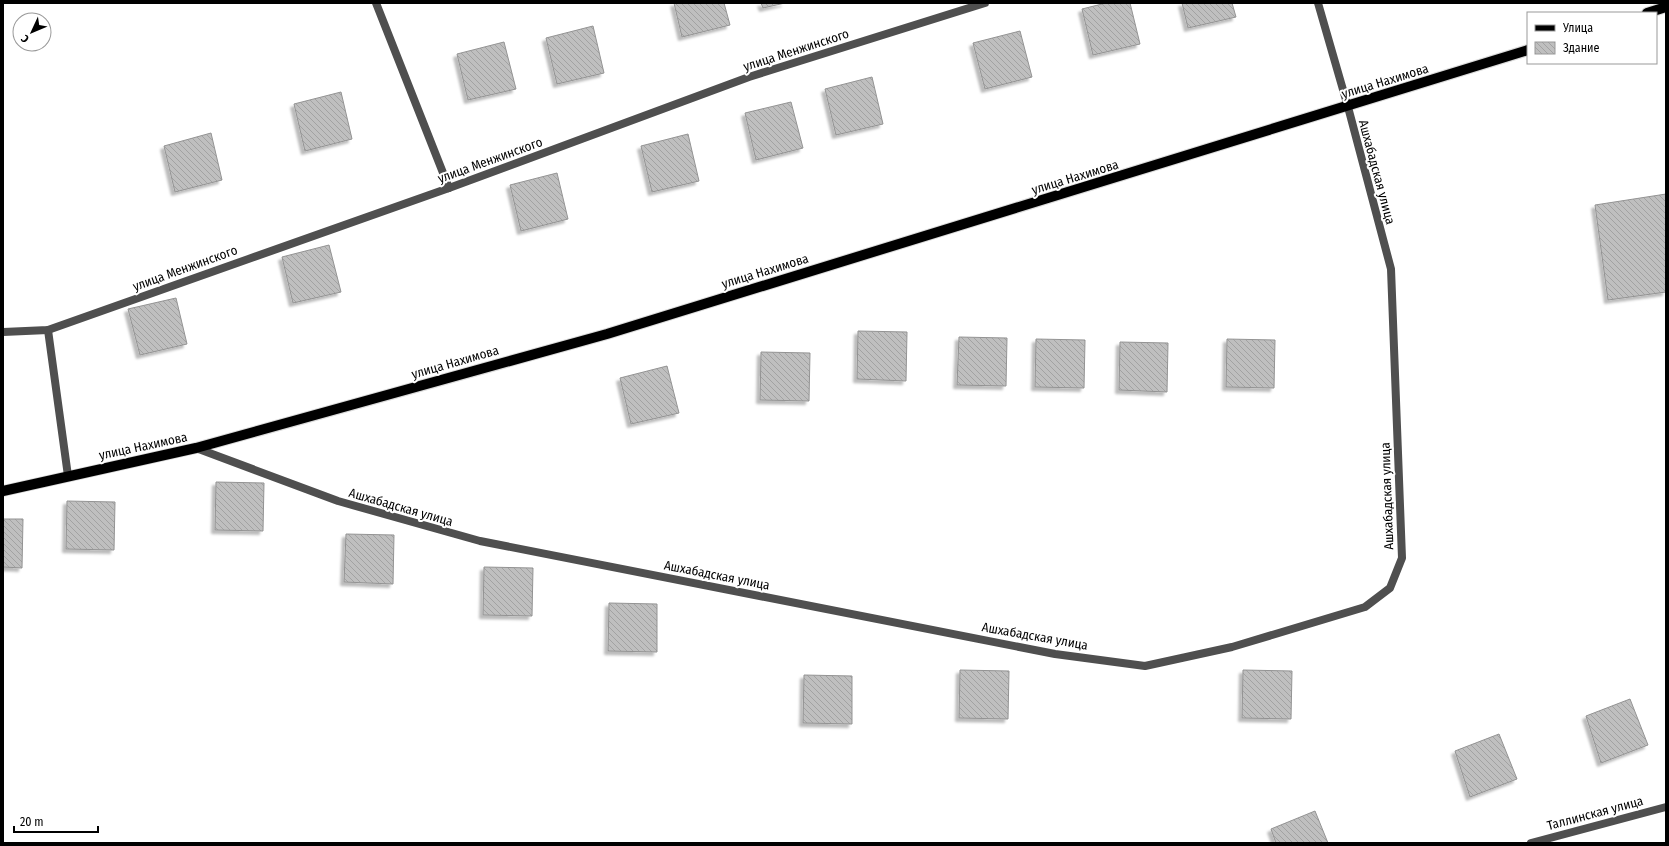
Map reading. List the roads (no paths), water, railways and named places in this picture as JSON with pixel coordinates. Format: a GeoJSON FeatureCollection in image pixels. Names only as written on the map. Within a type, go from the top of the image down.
{"type":"FeatureCollection","features":[{"type":"Feature","properties":{"kind":"main road"},"geometry":{"type":"LineString","coordinates":[[1650,12],[1666,7]]}},
{"type":"Feature","properties":{"kind":"main road","name":"улица Нахимова"},"geometry":{"type":"LineString","coordinates":[[3,491],[196,448],[607,334],[1348,107],[1527,50]]}},
{"type":"Feature","properties":{"kind":"street"},"geometry":{"type":"LineString","coordinates":[[376,3],[449,188]]}},
{"type":"Feature","properties":{"kind":"street","name":"улица Менжинского"},"geometry":{"type":"LineString","coordinates":[[3,332],[48,330],[449,188],[749,77],[985,3]]}},
{"type":"Feature","properties":{"kind":"street","name":"Ашхабадская улица"},"geometry":{"type":"LineString","coordinates":[[196,448],[338,501],[480,541],[1055,654],[1145,666],[1232,647],[1365,607],[1390,588],[1402,558],[1391,270],[1348,107],[1318,3]]}},
{"type":"Feature","properties":{"kind":"street"},"geometry":{"type":"LineString","coordinates":[[48,330],[68,476]]}},
{"type":"Feature","properties":{"kind":"street","name":"Таллинская улица"},"geometry":{"type":"LineString","coordinates":[[1531,843],[1666,807]]}}]}
